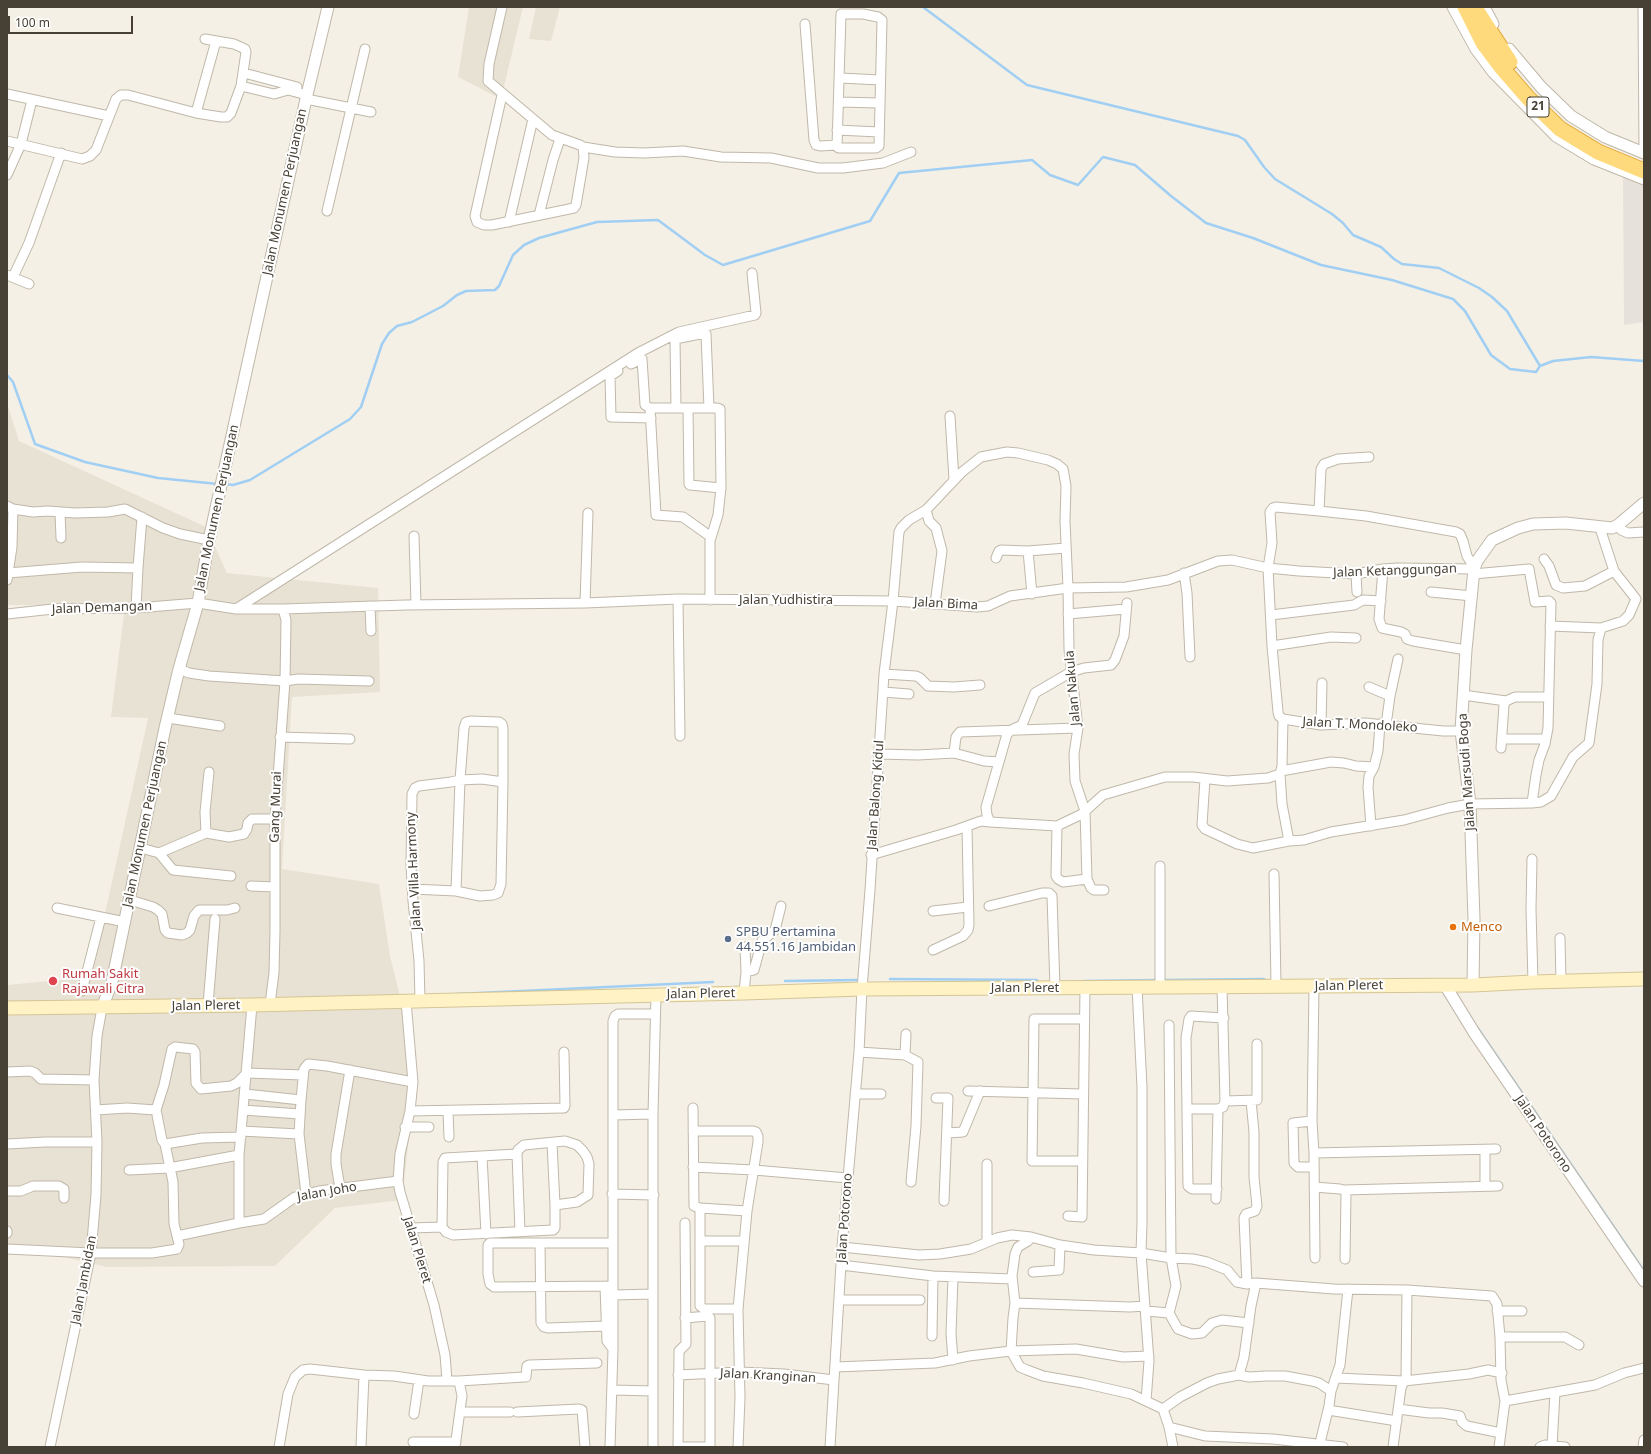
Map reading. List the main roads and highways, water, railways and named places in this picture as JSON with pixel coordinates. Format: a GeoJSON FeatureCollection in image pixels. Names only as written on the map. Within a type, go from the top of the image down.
{"type":"FeatureCollection","features":[{"type":"Feature","properties":{"kind":"highway","name":"21"},"geometry":{"type":"LineString","coordinates":[[1465,7],[1483,43],[1501,67],[1528,98],[1560,129],[1598,152],[1644,171]]}},
{"type":"Feature","properties":{"kind":"highway","name":"21"},"geometry":{"type":"LineString","coordinates":[[1475,7],[1507,59],[1535,90],[1566,120],[1602,146],[1644,164]]}},
{"type":"Feature","properties":{"kind":"main road","name":"Jalan Pleret"},"geometry":{"type":"LineString","coordinates":[[7,1008],[252,1005],[862,989],[1137,988],[1276,985],[1314,987],[1473,985],[1644,979]]}},
{"type":"Feature","properties":{"kind":"waterway"},"geometry":{"type":"LineString","coordinates":[[923,7],[1027,85],[1238,136],[1245,140],[1264,167],[1275,179],[1332,214],[1343,223],[1353,235],[1381,247],[1402,264],[1439,268],[1479,288],[1492,297],[1507,311],[1540,366]]}},
{"type":"Feature","properties":{"kind":"waterway"},"geometry":{"type":"LineString","coordinates":[[225,484],[233,485],[250,480],[350,419],[361,407],[382,344],[389,333],[397,326],[412,322],[443,306],[457,295],[466,291],[495,290],[499,286],[513,255],[524,245],[539,238],[597,222],[658,220],[705,255],[723,265],[870,221],[899,173],[1032,160],[1050,175],[1078,185],[1103,157],[1135,165],[1171,196],[1206,223],[1253,238],[1321,265],[1392,280],[1453,299],[1465,311],[1491,355],[1510,369],[1536,372],[1540,366],[1553,361],[1591,357],[1644,361]]}},
{"type":"Feature","properties":{"kind":"waterway"},"geometry":{"type":"LineString","coordinates":[[7,375],[13,382],[35,444],[85,462],[158,478],[218,484]]}},
{"type":"Feature","properties":{"kind":"waterway"},"geometry":{"type":"LineString","coordinates":[[890,979],[1037,980]]}},
{"type":"Feature","properties":{"kind":"waterway"},"geometry":{"type":"LineString","coordinates":[[1163,980],[1264,979]]}},
{"type":"Feature","properties":{"kind":"waterway"},"geometry":{"type":"LineString","coordinates":[[785,981],[857,980]]}},
{"type":"Feature","properties":{"kind":"waterway"},"geometry":{"type":"LineString","coordinates":[[1085,981],[1158,980]]}},
{"type":"Feature","properties":{"kind":"waterway"},"geometry":{"type":"LineString","coordinates":[[457,994],[713,982]]}},
{"type":"Feature","properties":{"kind":"waterway"},"geometry":{"type":"LineString","coordinates":[[1477,1027],[1644,1271]]}},
{"type":"Feature","properties":{"kind":"place","name":"Menco"},"geometry":{"type":"Point","coordinates":[1453,927]}},
{"type":"Feature","properties":{"kind":"place","name":"SPBU Pertamina 44.551.16 Jambidan"},"geometry":{"type":"Point","coordinates":[728,939]}},
{"type":"Feature","properties":{"kind":"place","name":"Rumah Sakit Rajawali Citra"},"geometry":{"type":"Point","coordinates":[53,981]}}]}
